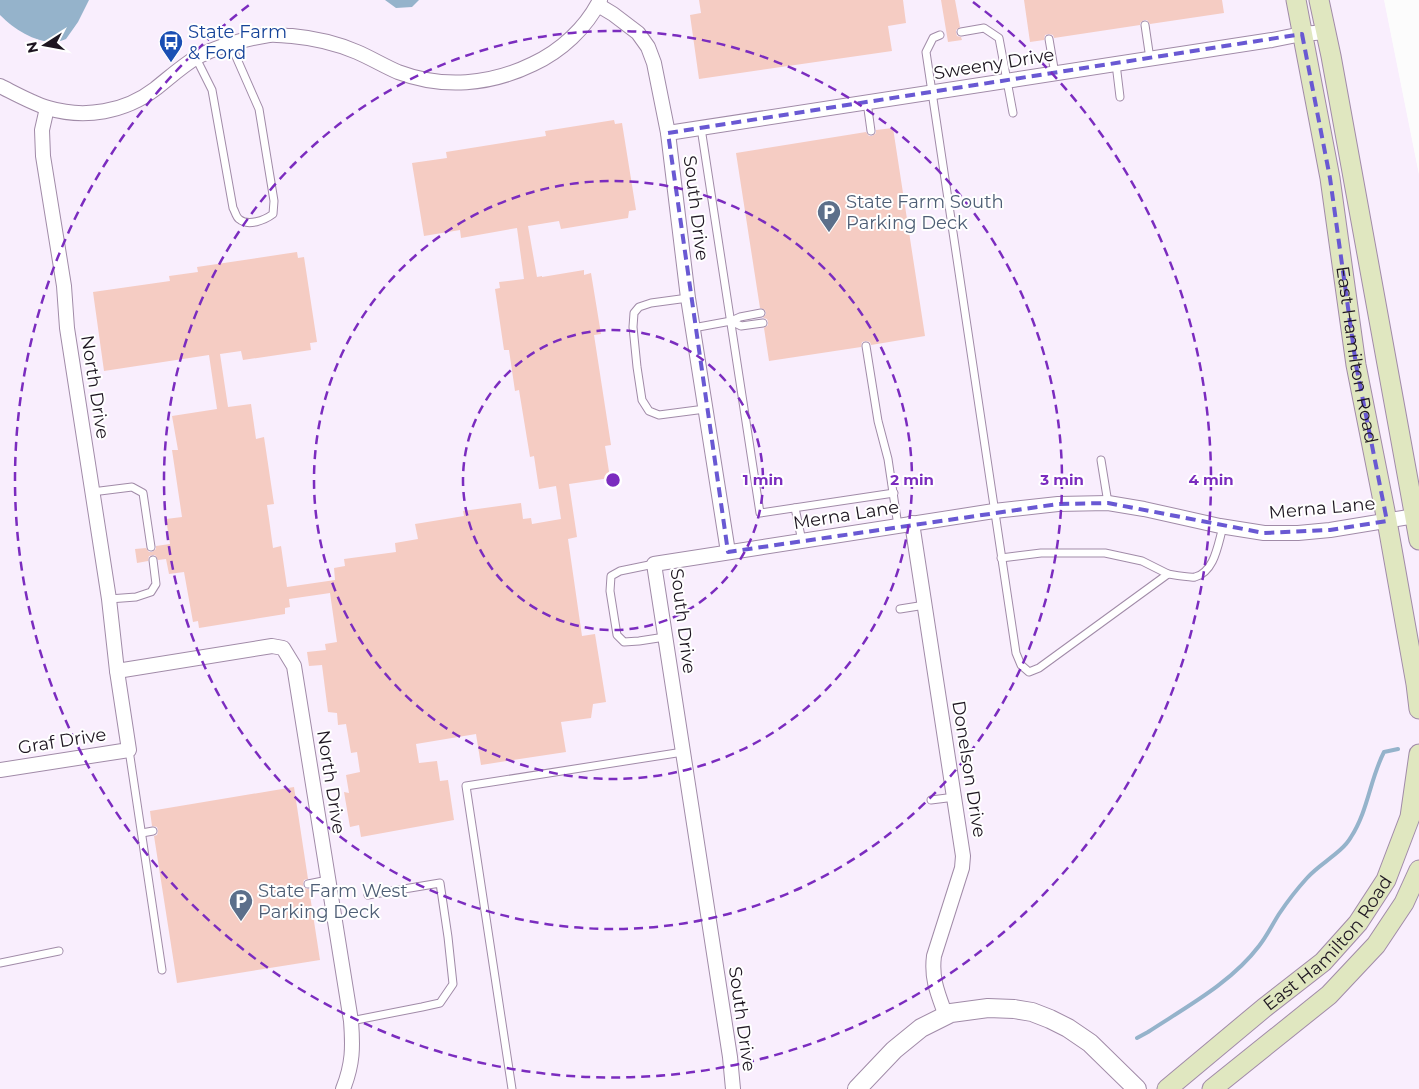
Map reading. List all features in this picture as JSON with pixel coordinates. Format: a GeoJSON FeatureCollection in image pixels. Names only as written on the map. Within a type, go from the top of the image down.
{"type":"FeatureCollection","features":[{"type":"Feature","properties":{"kind":"main road","name":"East Hamilton Road"},"geometry":{"type":"LineString","coordinates":[[1296,0],[1330,178],[1356,365],[1387,522],[1419,709]]}},
{"type":"Feature","properties":{"kind":"main road","name":"East Hamilton Road"},"geometry":{"type":"LineString","coordinates":[[1319,0],[1419,540]]}},
{"type":"Feature","properties":{"kind":"main road","name":"East Hamilton Road"},"geometry":{"type":"LineString","coordinates":[[1167,1089],[1264,1008],[1323,962],[1358,923],[1386,880],[1410,818],[1419,754]]}},
{"type":"Feature","properties":{"kind":"main road","name":"East Hamilton Road"},"geometry":{"type":"LineString","coordinates":[[1212,1089],[1329,995],[1376,945],[1404,903],[1419,870]]}},
{"type":"Feature","properties":{"kind":"street"},"geometry":{"type":"LineString","coordinates":[[0,86],[47,108],[87,113],[112,110],[124,107],[146,96],[196,58],[215,48],[271,35],[315,39],[334,44],[398,72],[422,79],[437,82],[466,83],[486,81],[538,62],[566,44],[584,24],[599,2]]}},
{"type":"Feature","properties":{"kind":"street","name":"South Drive"},"geometry":{"type":"LineString","coordinates":[[599,2],[638,33],[648,47],[654,63],[668,133],[688,298],[728,552],[654,564],[730,1056],[733,1089]]}},
{"type":"Feature","properties":{"kind":"street","name":"Sweeny Drive"},"geometry":{"type":"LineString","coordinates":[[668,133],[1302,34],[1326,32]]}},
{"type":"Feature","properties":{"kind":"street","name":"North Drive"},"geometry":{"type":"LineString","coordinates":[[47,108],[42,130],[43,156],[64,286],[67,328],[109,599],[117,671],[129,750]]}},
{"type":"Feature","properties":{"kind":"street","name":"Merna Lane"},"geometry":{"type":"LineString","coordinates":[[728,552],[994,511],[1058,504],[1108,503],[1223,527],[1264,533],[1298,533],[1352,528],[1415,516]]}},
{"type":"Feature","properties":{"kind":"street","name":"Donelson Drive"},"geometry":{"type":"LineString","coordinates":[[905,524],[925,605],[962,847],[962,868],[934,956],[932,968],[934,982],[946,1016]]}},
{"type":"Feature","properties":{"kind":"street","name":"North Drive"},"geometry":{"type":"LineString","coordinates":[[117,671],[272,646],[283,648],[294,666],[351,1021],[353,1050],[348,1076],[343,1089]]}},
{"type":"Feature","properties":{"kind":"street","name":"Graf Drive"},"geometry":{"type":"LineString","coordinates":[[0,770],[129,750]]}},
{"type":"Feature","properties":{"kind":"street"},"geometry":{"type":"LineString","coordinates":[[857,1089],[894,1050],[921,1028],[951,1013],[988,1008],[1023,1011],[1050,1019],[1068,1028],[1084,1038],[1137,1089]]}},
{"type":"Feature","properties":{"kind":"lane"},"geometry":{"type":"LineString","coordinates":[[1145,25],[1150,59]]}},
{"type":"Feature","properties":{"kind":"lane"},"geometry":{"type":"LineString","coordinates":[[961,32],[984,28],[999,38],[1013,113]]}},
{"type":"Feature","properties":{"kind":"lane"},"geometry":{"type":"LineString","coordinates":[[940,36],[933,38],[926,52],[1001,558],[1016,653],[1021,665],[1029,672],[1039,668],[1168,574]]}},
{"type":"Feature","properties":{"kind":"lane"},"geometry":{"type":"LineString","coordinates":[[1049,39],[1055,74]]}},
{"type":"Feature","properties":{"kind":"lane"},"geometry":{"type":"LineString","coordinates":[[196,58],[212,90],[233,208],[238,219],[246,223],[265,220],[273,214],[274,201],[259,109],[230,43]]}},
{"type":"Feature","properties":{"kind":"lane"},"geometry":{"type":"LineString","coordinates":[[1116,64],[1120,97]]}},
{"type":"Feature","properties":{"kind":"lane"},"geometry":{"type":"LineString","coordinates":[[867,102],[872,131]]}},
{"type":"Feature","properties":{"kind":"lane"},"geometry":{"type":"LineString","coordinates":[[701,128],[760,513],[894,493]]}},
{"type":"Feature","properties":{"kind":"lane"},"geometry":{"type":"LineString","coordinates":[[688,298],[651,303],[639,307],[634,313],[633,327],[642,400],[649,411],[659,415],[705,409]]}},
{"type":"Feature","properties":{"kind":"lane"},"geometry":{"type":"LineString","coordinates":[[693,328],[731,321],[740,316],[761,313]]}},
{"type":"Feature","properties":{"kind":"lane"},"geometry":{"type":"LineString","coordinates":[[731,321],[741,326],[763,323]]}},
{"type":"Feature","properties":{"kind":"lane"},"geometry":{"type":"LineString","coordinates":[[866,346],[878,421],[888,458],[894,493],[905,524]]}},
{"type":"Feature","properties":{"kind":"lane"},"geometry":{"type":"LineString","coordinates":[[1101,460],[1108,503]]}},
{"type":"Feature","properties":{"kind":"lane"},"geometry":{"type":"LineString","coordinates":[[92,492],[132,487],[143,493],[151,547]]}},
{"type":"Feature","properties":{"kind":"lane"},"geometry":{"type":"LineString","coordinates":[[795,508],[802,541]]}},
{"type":"Feature","properties":{"kind":"lane"},"geometry":{"type":"LineString","coordinates":[[1001,558],[1041,553],[1105,553],[1142,561],[1168,574],[1194,577],[1204,572],[1212,562],[1223,527]]}},
{"type":"Feature","properties":{"kind":"lane"},"geometry":{"type":"LineString","coordinates":[[109,599],[136,597],[151,592],[156,584],[153,560]]}},
{"type":"Feature","properties":{"kind":"lane"},"geometry":{"type":"LineString","coordinates":[[654,564],[620,571],[612,576],[610,591],[617,635],[624,642],[637,642],[665,637]]}},
{"type":"Feature","properties":{"kind":"lane"},"geometry":{"type":"LineString","coordinates":[[900,609],[925,605]]}},
{"type":"Feature","properties":{"kind":"lane"},"geometry":{"type":"LineString","coordinates":[[129,750],[162,970]]}},
{"type":"Feature","properties":{"kind":"lane"},"geometry":{"type":"LineString","coordinates":[[512,1089],[466,786],[683,752]]}},
{"type":"Feature","properties":{"kind":"lane"},"geometry":{"type":"LineString","coordinates":[[931,800],[955,797]]}},
{"type":"Feature","properties":{"kind":"lane"},"geometry":{"type":"LineString","coordinates":[[142,833],[153,831]]}},
{"type":"Feature","properties":{"kind":"lane"},"geometry":{"type":"LineString","coordinates":[[308,884],[328,880]]}},
{"type":"Feature","properties":{"kind":"lane"},"geometry":{"type":"LineString","coordinates":[[351,1021],[440,1002],[453,984],[440,883],[368,895]]}},
{"type":"Feature","properties":{"kind":"lane"},"geometry":{"type":"LineString","coordinates":[[0,963],[59,951]]}},
{"type":"Feature","properties":{"kind":"highlighted area"},"geometry":{"type":"Polygon","coordinates":[[[1302,34],[1330,178],[1356,365],[1387,521],[1330,530],[1264,533],[1108,503],[1058,504],[728,552],[668,133],[1302,34]]]}},
{"type":"Feature","properties":{"kind":"shaded area"},"geometry":{"type":"Polygon","coordinates":[[[0,0],[1384,0],[1419,175],[1419,1089],[0,1089],[0,0]]]}},
{"type":"Feature","properties":{"kind":"water"},"geometry":{"type":"Polygon","coordinates":[[[0,0],[89,0],[78,22],[66,39],[54,42],[39,40],[25,34],[12,25],[0,15],[0,0]]]}},
{"type":"Feature","properties":{"kind":"water"},"geometry":{"type":"Polygon","coordinates":[[[385,0],[419,0],[412,7],[396,8],[385,0]]]}},
{"type":"Feature","properties":{"kind":"building"},"geometry":{"type":"Polygon","coordinates":[[[699,0],[903,0],[906,23],[888,26],[892,51],[699,79],[690,15],[701,13],[699,0]]]}},
{"type":"Feature","properties":{"kind":"building"},"geometry":{"type":"Polygon","coordinates":[[[941,0],[955,0],[960,27],[956,32],[957,36],[961,37],[962,40],[948,42],[941,0]]]}},
{"type":"Feature","properties":{"kind":"building"},"geometry":{"type":"Polygon","coordinates":[[[1024,0],[1222,0],[1224,13],[1150,24],[1147,20],[1144,20],[1140,25],[1054,38],[1053,35],[1049,34],[1045,35],[1044,40],[1030,42],[1024,0]]]}},
{"type":"Feature","properties":{"kind":"building"},"geometry":{"type":"Polygon","coordinates":[[[614,120],[615,124],[622,123],[636,210],[629,211],[628,218],[561,229],[559,221],[528,226],[537,277],[584,270],[584,275],[591,273],[601,334],[594,335],[611,445],[605,446],[610,478],[569,484],[577,537],[568,539],[582,636],[595,634],[606,702],[593,704],[591,718],[561,722],[566,752],[481,765],[476,734],[416,744],[419,763],[437,761],[440,781],[448,780],[454,820],[361,837],[359,825],[350,827],[344,792],[349,793],[346,775],[360,772],[357,752],[351,753],[346,724],[338,725],[337,713],[328,712],[322,665],[309,666],[307,652],[326,650],[325,644],[337,642],[330,593],[289,599],[290,607],[285,608],[285,614],[199,628],[198,621],[193,622],[184,572],[169,574],[166,559],[158,560],[155,555],[149,556],[148,561],[137,563],[135,549],[146,548],[149,552],[152,552],[156,549],[156,546],[170,544],[166,519],[182,517],[172,450],[178,450],[172,416],[217,409],[209,355],[104,371],[93,292],[170,281],[169,276],[198,272],[197,267],[297,252],[298,258],[304,257],[317,342],[310,343],[311,350],[243,360],[241,351],[220,354],[228,407],[251,404],[256,439],[264,437],[274,504],[267,505],[273,548],[281,546],[287,587],[335,580],[334,568],[345,566],[344,559],[396,552],[395,543],[418,539],[415,524],[464,516],[463,511],[521,503],[523,519],[531,518],[532,524],[561,519],[556,486],[539,489],[534,456],[530,457],[519,390],[515,391],[509,350],[504,350],[495,289],[500,288],[499,282],[524,279],[517,228],[461,238],[460,230],[424,236],[412,163],[447,158],[446,152],[546,136],[545,131],[614,120]]]}},
{"type":"Feature","properties":{"kind":"building","name":"State Farm South Parking Deck"},"geometry":{"type":"Polygon","coordinates":[[[893,128],[925,336],[871,345],[870,342],[866,341],[862,342],[861,347],[769,361],[764,328],[768,325],[768,322],[767,319],[763,318],[766,314],[765,310],[760,308],[736,153],[866,132],[869,136],[872,136],[876,133],[876,130],[893,128]]]}},
{"type":"Feature","properties":{"kind":"building","name":"State Farm West Parking Deck"},"geometry":{"type":"Polygon","coordinates":[[[294,787],[308,879],[304,880],[303,885],[304,888],[309,889],[320,960],[177,983],[154,836],[157,835],[158,831],[157,827],[152,826],[150,811],[294,787]]]}},
{"type":"Feature","properties":{"kind":"waterway"},"geometry":{"type":"LineString","coordinates":[[1137,1038],[1207,994],[1248,959],[1300,887],[1312,873],[1347,843],[1357,827],[1384,752],[1398,749]]}},
{"type":"Feature","properties":{"kind":"place","name":"State Farm & Ford"},"geometry":{"type":"Point","coordinates":[171,63]}},
{"type":"Feature","properties":{"kind":"place","name":"State Farm South Parking Deck"},"geometry":{"type":"Point","coordinates":[829,233]}},
{"type":"Feature","properties":{"kind":"place","name":"State Farm West Parking Deck"},"geometry":{"type":"Point","coordinates":[241,922]}}]}
